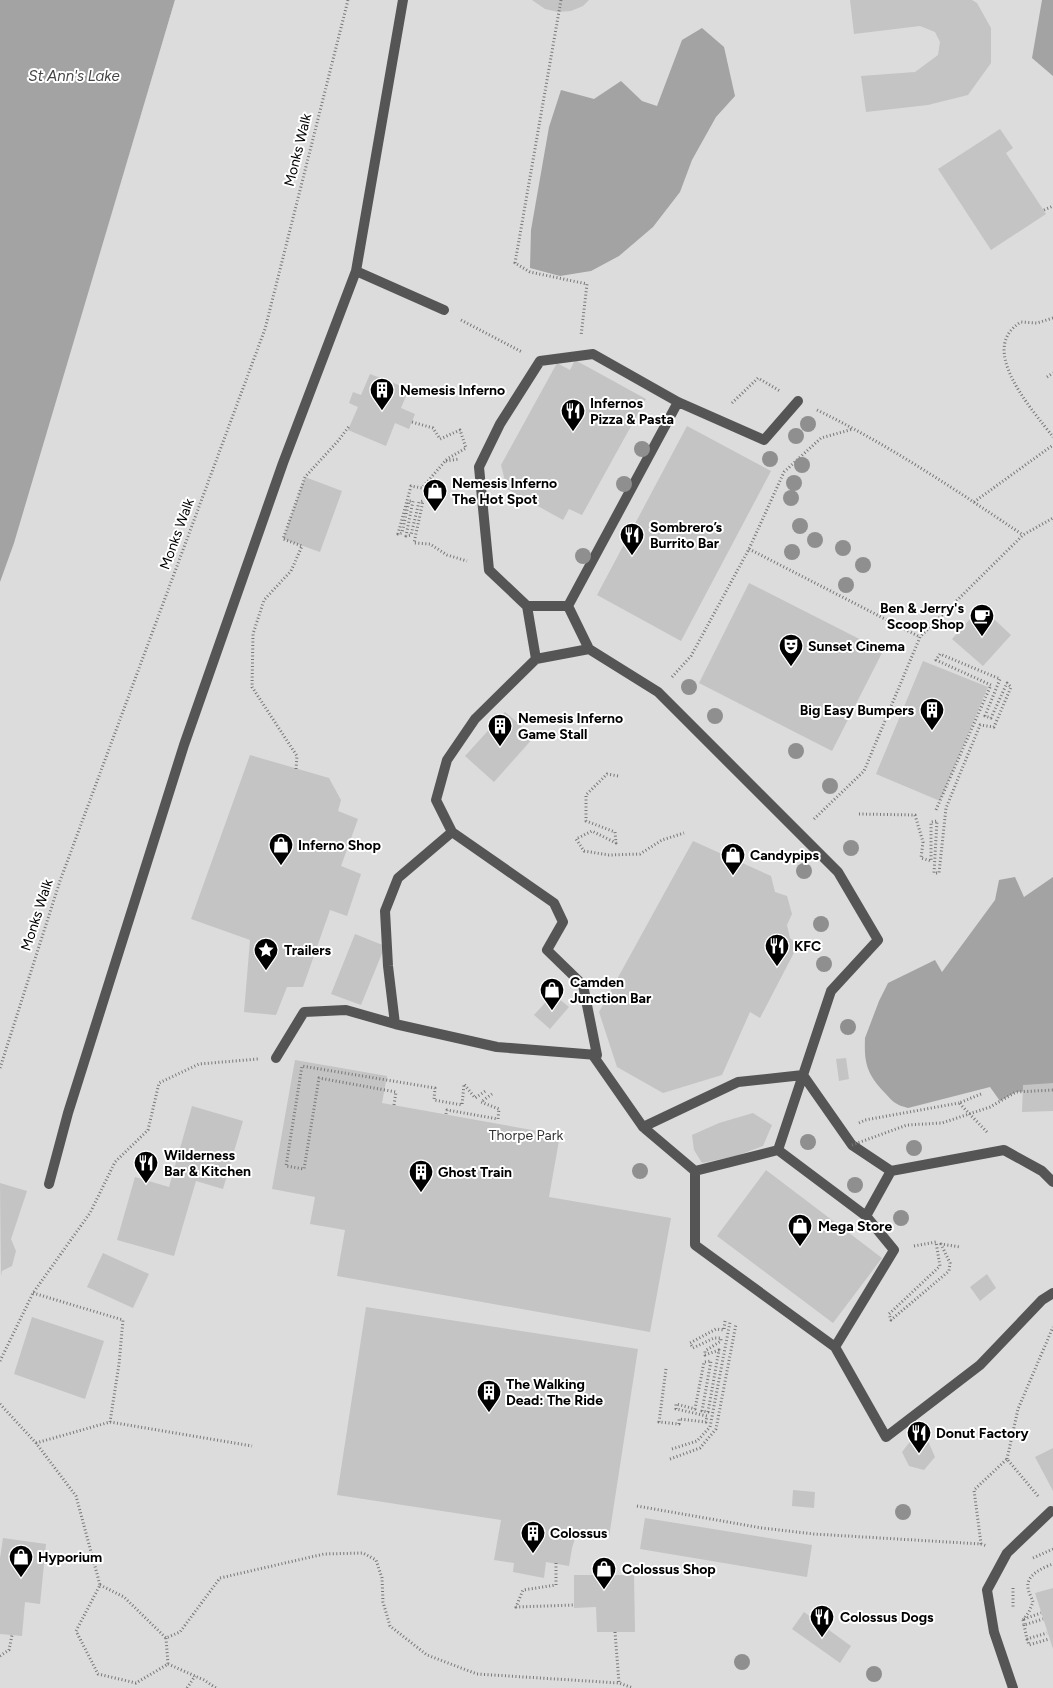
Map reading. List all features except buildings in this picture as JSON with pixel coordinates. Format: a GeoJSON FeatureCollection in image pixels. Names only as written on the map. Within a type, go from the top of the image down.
{"type":"FeatureCollection","features":[{"type":"Feature","properties":{"kind":"street"},"geometry":{"type":"LineString","coordinates":[[49,1184],[68,1113],[184,745],[283,463],[356,271],[403,0]]}},
{"type":"Feature","properties":{"kind":"street"},"geometry":{"type":"LineString","coordinates":[[356,271],[444,310]]}},
{"type":"Feature","properties":{"kind":"street"},"geometry":{"type":"LineString","coordinates":[[536,659],[527,606],[489,570],[479,467],[500,424],[540,361],[594,354],[678,402],[764,440],[798,401]]}},
{"type":"Feature","properties":{"kind":"street"},"geometry":{"type":"LineString","coordinates":[[568,606],[678,402]]}},
{"type":"Feature","properties":{"kind":"street"},"geometry":{"type":"LineString","coordinates":[[527,606],[568,606]]}},
{"type":"Feature","properties":{"kind":"street"},"geometry":{"type":"LineString","coordinates":[[568,606],[589,649],[658,692],[838,872],[878,940],[831,991],[778,1150]]}},
{"type":"Feature","properties":{"kind":"street"},"geometry":{"type":"LineString","coordinates":[[276,1058],[304,1012],[346,1010],[395,1024],[497,1047],[597,1055],[583,985],[547,950],[563,922],[554,902],[452,832],[436,800],[447,760],[475,719],[536,659],[589,649]]}},
{"type":"Feature","properties":{"kind":"street"},"geometry":{"type":"LineString","coordinates":[[395,1024],[388,966],[385,911],[398,878],[452,832]]}},
{"type":"Feature","properties":{"kind":"street"},"geometry":{"type":"LineString","coordinates":[[592,1054],[643,1127],[695,1171],[695,1245],[835,1346],[886,1437],[980,1366],[1042,1300],[1053,1294]]}},
{"type":"Feature","properties":{"kind":"street"},"geometry":{"type":"LineString","coordinates":[[643,1127],[738,1082],[803,1075]]}},
{"type":"Feature","properties":{"kind":"street"},"geometry":{"type":"LineString","coordinates":[[803,1075],[852,1145],[891,1171],[1004,1150],[1042,1171],[1053,1182]]}},
{"type":"Feature","properties":{"kind":"street"},"geometry":{"type":"LineString","coordinates":[[695,1171],[778,1150]]}},
{"type":"Feature","properties":{"kind":"street"},"geometry":{"type":"LineString","coordinates":[[778,1150],[866,1216],[894,1250],[835,1346]]}},
{"type":"Feature","properties":{"kind":"street"},"geometry":{"type":"LineString","coordinates":[[866,1216],[891,1171]]}},
{"type":"Feature","properties":{"kind":"street"},"geometry":{"type":"LineString","coordinates":[[1013,1688],[994,1632],[987,1590],[1007,1553],[1051,1511]]}},
{"type":"Feature","properties":{"kind":"path","name":"Monks Walk"},"geometry":{"type":"LineString","coordinates":[[0,1068],[60,881],[265,328],[348,0]]}},
{"type":"Feature","properties":{"kind":"path"},"geometry":{"type":"LineString","coordinates":[[561,0],[515,264],[530,272],[586,284],[578,356]]}},
{"type":"Feature","properties":{"kind":"path"},"geometry":{"type":"LineString","coordinates":[[1044,210],[1053,206]]}},
{"type":"Feature","properties":{"kind":"path"},"geometry":{"type":"LineString","coordinates":[[444,310],[540,361]]}},
{"type":"Feature","properties":{"kind":"path"},"geometry":{"type":"LineString","coordinates":[[1053,318],[1037,323],[1021,322],[1008,332],[1004,346],[1007,364],[1016,387],[1053,437]]}},
{"type":"Feature","properties":{"kind":"path"},"geometry":{"type":"LineString","coordinates":[[1047,377],[1053,373]]}},
{"type":"Feature","properties":{"kind":"path"},"geometry":{"type":"LineString","coordinates":[[716,419],[758,378],[798,401],[855,428],[925,470],[1023,535]]}},
{"type":"Feature","properties":{"kind":"path"},"geometry":{"type":"LineString","coordinates":[[412,422],[432,428],[440,439],[460,430],[466,448],[447,459],[422,488],[411,486],[398,534],[402,533],[409,501],[413,501],[406,536],[411,535],[419,502],[423,502],[414,542],[430,544],[446,555],[472,563]]}},
{"type":"Feature","properties":{"kind":"path"},"geometry":{"type":"LineString","coordinates":[[296,769],[297,756],[252,687],[253,634],[264,600],[291,571],[302,546],[282,539],[305,477],[350,425]]}},
{"type":"Feature","properties":{"kind":"path"},"geometry":{"type":"LineString","coordinates":[[658,692],[691,656],[750,549],[784,472],[821,438],[855,428]]}},
{"type":"Feature","properties":{"kind":"path"},"geometry":{"type":"LineString","coordinates":[[974,502],[1053,445]]}},
{"type":"Feature","properties":{"kind":"path"},"geometry":{"type":"LineString","coordinates":[[800,834],[864,771],[920,637],[1023,535],[1053,518]]}},
{"type":"Feature","properties":{"kind":"path"},"geometry":{"type":"LineString","coordinates":[[750,549],[920,637]]}},
{"type":"Feature","properties":{"kind":"path"},"geometry":{"type":"LineString","coordinates":[[859,814],[916,815],[923,842],[921,858],[931,861],[931,822],[937,821],[934,872],[939,873],[946,808],[980,724],[994,727],[1011,687],[1007,683],[991,718],[985,716],[1000,679],[940,654],[936,660],[991,685],[935,812]]}},
{"type":"Feature","properties":{"kind":"path"},"geometry":{"type":"LineString","coordinates":[[618,776],[607,774],[586,795],[586,821],[615,832],[616,843],[592,831],[576,839],[584,851],[610,855],[640,854],[662,840],[684,833]]}},
{"type":"Feature","properties":{"kind":"path"},"geometry":{"type":"LineString","coordinates":[[0,1361],[33,1293],[90,1213],[115,1162],[148,1130],[159,1084],[199,1064],[276,1058]]}},
{"type":"Feature","properties":{"kind":"path"},"geometry":{"type":"LineString","coordinates":[[394,1105],[396,1092],[319,1078],[304,1169],[286,1166],[302,1066],[434,1088],[434,1100],[462,1105],[464,1084],[475,1098],[486,1090]]}},
{"type":"Feature","properties":{"kind":"path"},"geometry":{"type":"LineString","coordinates":[[852,1145],[907,1125],[942,1123],[990,1107],[1016,1092],[1053,1090]]}},
{"type":"Feature","properties":{"kind":"path"},"geometry":{"type":"LineString","coordinates":[[446,1114],[447,1110],[498,1119],[499,1108],[481,1102],[492,1094]]}},
{"type":"Feature","properties":{"kind":"path"},"geometry":{"type":"LineString","coordinates":[[843,1132],[865,1120],[959,1103],[981,1094]]}},
{"type":"Feature","properties":{"kind":"path"},"geometry":{"type":"LineString","coordinates":[[959,1103],[1004,1150]]}},
{"type":"Feature","properties":{"kind":"path"},"geometry":{"type":"LineString","coordinates":[[912,1246],[936,1242],[940,1266],[889,1314],[891,1320],[949,1271],[950,1263],[941,1244],[960,1247]]}},
{"type":"Feature","properties":{"kind":"path"},"geometry":{"type":"LineString","coordinates":[[33,1293],[123,1320],[119,1364],[110,1422]]}},
{"type":"Feature","properties":{"kind":"path"},"geometry":{"type":"LineString","coordinates":[[666,1369],[659,1422],[679,1424],[679,1419],[706,1422],[707,1416],[676,1410],[676,1404],[695,1409],[704,1362],[711,1361],[702,1411],[708,1412],[719,1350],[705,1355],[705,1351],[721,1341],[721,1338],[714,1338],[693,1348],[690,1342],[716,1329],[724,1330],[725,1321]]}},
{"type":"Feature","properties":{"kind":"path"},"geometry":{"type":"LineString","coordinates":[[672,1449],[697,1442],[710,1427],[730,1322]]}},
{"type":"Feature","properties":{"kind":"path"},"geometry":{"type":"LineString","coordinates":[[670,1459],[700,1448],[716,1429],[736,1324]]}},
{"type":"Feature","properties":{"kind":"path"},"geometry":{"type":"LineString","coordinates":[[982,1544],[974,1490],[1007,1459],[1018,1409],[1053,1327]]}},
{"type":"Feature","properties":{"kind":"path"},"geometry":{"type":"LineString","coordinates":[[0,1404],[36,1443],[76,1496],[100,1584],[76,1631],[98,1674],[136,1683],[168,1664]]}},
{"type":"Feature","properties":{"kind":"path"},"geometry":{"type":"LineString","coordinates":[[36,1443],[110,1422],[252,1446]]}},
{"type":"Feature","properties":{"kind":"path"},"geometry":{"type":"LineString","coordinates":[[1007,1459],[1051,1511]]}},
{"type":"Feature","properties":{"kind":"path"},"geometry":{"type":"LineString","coordinates":[[637,1506],[762,1528],[814,1534],[982,1544],[1007,1553]]}},
{"type":"Feature","properties":{"kind":"path"},"geometry":{"type":"LineString","coordinates":[[1026,1561],[1053,1549]]}},
{"type":"Feature","properties":{"kind":"path"},"geometry":{"type":"LineString","coordinates":[[166,1638],[180,1632],[220,1578],[324,1554],[363,1553],[376,1560],[382,1578],[382,1602],[390,1626],[427,1655],[477,1674],[619,1683],[633,1688]]}},
{"type":"Feature","properties":{"kind":"path"},"geometry":{"type":"LineString","coordinates":[[556,1563],[556,1585],[523,1590],[516,1607],[574,1605]]}},
{"type":"Feature","properties":{"kind":"path"},"geometry":{"type":"LineString","coordinates":[[1050,1639],[1029,1646],[1023,1620],[1034,1602],[1027,1586],[1029,1579],[1053,1564]]}},
{"type":"Feature","properties":{"kind":"path"},"geometry":{"type":"LineString","coordinates":[[1014,1581],[1012,1590],[1015,1618]]}},
{"type":"Feature","properties":{"kind":"path"},"geometry":{"type":"LineString","coordinates":[[100,1584],[124,1597],[166,1638],[168,1664]]}},
{"type":"Feature","properties":{"kind":"path"},"geometry":{"type":"LineString","coordinates":[[1023,1620],[1041,1613]]}},
{"type":"Feature","properties":{"kind":"path"},"geometry":{"type":"LineString","coordinates":[[1024,1625],[1043,1619]]}},
{"type":"Feature","properties":{"kind":"path"},"geometry":{"type":"LineString","coordinates":[[615,1632],[619,1683]]}},
{"type":"Feature","properties":{"kind":"path"},"geometry":{"type":"LineString","coordinates":[[1027,1639],[1047,1633]]}},
{"type":"Feature","properties":{"kind":"path"},"geometry":{"type":"LineString","coordinates":[[0,1656],[9,1650],[12,1635]]}},
{"type":"Feature","properties":{"kind":"path"},"geometry":{"type":"LineString","coordinates":[[168,1664],[216,1688]]}},
{"type":"Feature","properties":{"kind":"path"},"geometry":{"type":"LineString","coordinates":[[187,1688],[195,1676]]}},
{"type":"Feature","properties":{"kind":"green space","name":"Thorpe Park"},"geometry":{"type":"Polygon","coordinates":[[[175,0],[1053,0],[1053,1688],[0,1688],[0,579],[20,520],[175,0]]]}},
{"type":"Feature","properties":{"kind":"water","name":"St Ann's Lake"},"geometry":{"type":"Polygon","coordinates":[[[0,0],[175,0],[14,543],[0,582],[0,0]]]}},
{"type":"Feature","properties":{"kind":"water"},"geometry":{"type":"Polygon","coordinates":[[[1042,0],[1053,0],[1053,76],[1032,58],[1042,0]]]}},
{"type":"Feature","properties":{"kind":"water"},"geometry":{"type":"Polygon","coordinates":[[[702,28],[724,47],[735,96],[716,117],[692,160],[680,192],[653,227],[619,256],[591,271],[560,276],[530,268],[531,230],[549,127],[561,90],[594,99],[621,81],[642,101],[657,106],[682,40],[702,28]]]}},
{"type":"Feature","properties":{"kind":"water"},"geometry":{"type":"Polygon","coordinates":[[[1015,877],[1024,897],[1053,877],[1053,1089],[1016,1092],[1000,1101],[990,1087],[908,1108],[898,1104],[890,1099],[874,1080],[870,1074],[865,1055],[865,1038],[888,983],[935,960],[942,972],[995,900],[999,880],[1015,877]]]}},
{"type":"Feature","properties":{"kind":"place","name":"Nemesis Inferno"},"geometry":{"type":"Point","coordinates":[382,411]}},
{"type":"Feature","properties":{"kind":"place","name":"Infernos Pizza & Pasta"},"geometry":{"type":"Point","coordinates":[573,432]}},
{"type":"Feature","properties":{"kind":"place","name":"Nemesis Inferno The Hot Spot"},"geometry":{"type":"Point","coordinates":[435,512]}},
{"type":"Feature","properties":{"kind":"place","name":"Sombrero’s Burrito Bar"},"geometry":{"type":"Point","coordinates":[632,556]}},
{"type":"Feature","properties":{"kind":"place","name":"Ben & Jerry's Scoop Shop"},"geometry":{"type":"Point","coordinates":[982,637]}},
{"type":"Feature","properties":{"kind":"place","name":"Sunset Cinema"},"geometry":{"type":"Point","coordinates":[791,667]}},
{"type":"Feature","properties":{"kind":"place","name":"Big Easy Bumpers"},"geometry":{"type":"Point","coordinates":[932,731]}},
{"type":"Feature","properties":{"kind":"place","name":"Nemesis Inferno Game Stall"},"geometry":{"type":"Point","coordinates":[500,747]}},
{"type":"Feature","properties":{"kind":"place","name":"Inferno Shop"},"geometry":{"type":"Point","coordinates":[281,866]}},
{"type":"Feature","properties":{"kind":"place","name":"Candypips"},"geometry":{"type":"Point","coordinates":[733,876]}},
{"type":"Feature","properties":{"kind":"place","name":"KFC"},"geometry":{"type":"Point","coordinates":[777,967]}},
{"type":"Feature","properties":{"kind":"place","name":"Trailers"},"geometry":{"type":"Point","coordinates":[266,971]}},
{"type":"Feature","properties":{"kind":"place","name":"Camden Junction Bar"},"geometry":{"type":"Point","coordinates":[552,1011]}},
{"type":"Feature","properties":{"kind":"place","name":"Wilderness Bar & Kitchen"},"geometry":{"type":"Point","coordinates":[146,1184]}},
{"type":"Feature","properties":{"kind":"place","name":"Ghost Train"},"geometry":{"type":"Point","coordinates":[421,1193]}},
{"type":"Feature","properties":{"kind":"place","name":"Mega Store"},"geometry":{"type":"Point","coordinates":[800,1247]}},
{"type":"Feature","properties":{"kind":"place","name":"The Walking Dead: The Ride"},"geometry":{"type":"Point","coordinates":[489,1413]}},
{"type":"Feature","properties":{"kind":"place","name":"Donut Factory"},"geometry":{"type":"Point","coordinates":[919,1454]}},
{"type":"Feature","properties":{"kind":"place","name":"Colossus"},"geometry":{"type":"Point","coordinates":[533,1554]}},
{"type":"Feature","properties":{"kind":"place","name":"Hyporium"},"geometry":{"type":"Point","coordinates":[21,1578]}},
{"type":"Feature","properties":{"kind":"place","name":"Colossus Shop"},"geometry":{"type":"Point","coordinates":[604,1590]}},
{"type":"Feature","properties":{"kind":"place","name":"Colossus Dogs"},"geometry":{"type":"Point","coordinates":[822,1638]}}]}
